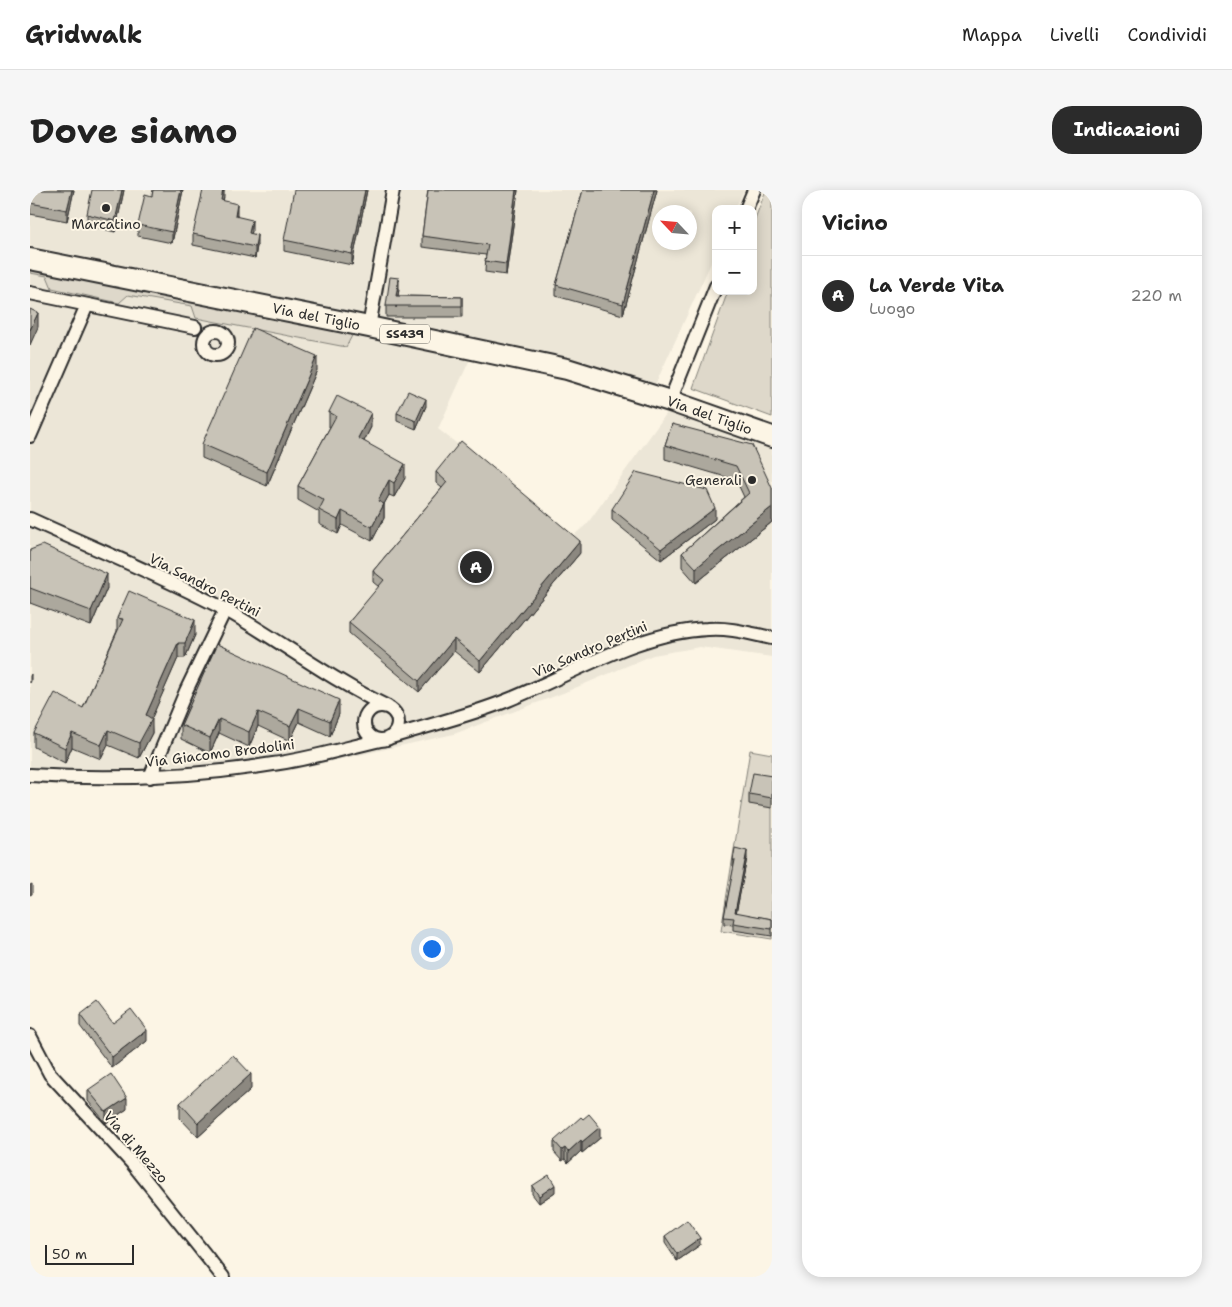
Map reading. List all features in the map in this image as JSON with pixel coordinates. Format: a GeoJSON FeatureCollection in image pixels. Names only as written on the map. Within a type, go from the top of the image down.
{"type":"FeatureCollection","features":[{"type":"Feature","properties":{"kind":"main road","name":"Via del Tiglio"},"geometry":{"type":"LineString","coordinates":[[30,259],[567,369],[670,401],[772,437]]}},
{"type":"Feature","properties":{"kind":"street"},"geometry":{"type":"LineString","coordinates":[[369,327],[393,190]]}},
{"type":"Feature","properties":{"kind":"street"},"geometry":{"type":"LineString","coordinates":[[748,205],[754,190]]}},
{"type":"Feature","properties":{"kind":"street"},"geometry":{"type":"LineString","coordinates":[[30,293],[217,331],[225,334],[229,340],[229,345],[224,353],[214,356],[209,354],[204,347],[200,331],[195,327]]}},
{"type":"Feature","properties":{"kind":"street"},"geometry":{"type":"LineString","coordinates":[[670,401],[712,295]]}},
{"type":"Feature","properties":{"kind":"street"},"geometry":{"type":"LineString","coordinates":[[30,436],[87,305]]}},
{"type":"Feature","properties":{"kind":"street"},"geometry":{"type":"LineString","coordinates":[[204,341],[208,334],[217,331]]}},
{"type":"Feature","properties":{"kind":"street","name":"Via Sandro Pertini"},"geometry":{"type":"LineString","coordinates":[[30,519],[225,610],[358,693],[392,710],[411,723],[425,726]]}},
{"type":"Feature","properties":{"kind":"street"},"geometry":{"type":"LineString","coordinates":[[150,777],[186,691],[225,610]]}},
{"type":"Feature","properties":{"kind":"street","name":"Via Sandro Pertini"},"geometry":{"type":"LineString","coordinates":[[385,739],[470,714],[508,700],[620,650],[662,636],[710,628],[772,638]]}},
{"type":"Feature","properties":{"kind":"street"},"geometry":{"type":"LineString","coordinates":[[352,747],[362,736],[364,722],[366,714],[376,706],[392,710],[397,718],[398,727],[392,736],[385,739],[369,736],[364,722],[363,704],[358,693]]}},
{"type":"Feature","properties":{"kind":"street","name":"Via Giacomo Brodolini"},"geometry":{"type":"LineString","coordinates":[[30,775],[150,777],[274,764],[385,739]]}},
{"type":"Feature","properties":{"kind":"street","name":"Via di Mezzo"},"geometry":{"type":"LineString","coordinates":[[30,1036],[50,1074],[132,1163],[223,1277]]}},
{"type":"Feature","properties":{"kind":"shaded area"},"geometry":{"type":"Polygon","coordinates":[[[30,190],[744,190],[737,205],[712,205],[712,261],[655,385],[383,318],[30,246],[30,190]]]}},
{"type":"Feature","properties":{"kind":"shaded area"},"geometry":{"type":"Polygon","coordinates":[[[766,190],[772,190],[772,417],[693,388],[727,295],[757,295],[757,214],[766,190]]]}},
{"type":"Feature","properties":{"kind":"shaded area"},"geometry":{"type":"Polygon","coordinates":[[[30,266],[471,357],[438,429],[574,535],[587,524],[674,403],[772,440],[772,657],[700,647],[653,655],[563,693],[454,734],[287,771],[150,784],[66,786],[30,783],[30,266]]]}},
{"type":"Feature","properties":{"kind":"shaded area"},"geometry":{"type":"Polygon","coordinates":[[[30,266],[354,332],[346,347],[196,318],[192,306],[128,295],[119,303],[52,288],[47,276],[30,273],[30,266]]]}},
{"type":"Feature","properties":{"kind":"shaded area"},"geometry":{"type":"Polygon","coordinates":[[[750,750],[772,754],[772,939],[721,931],[750,750]]]}},
{"type":"Feature","properties":{"kind":"building"},"geometry":{"type":"Polygon","coordinates":[[[30,190],[72,190],[67,210],[30,203],[30,190]]]}},
{"type":"Feature","properties":{"kind":"building","name":"Marcatino"},"geometry":{"type":"Polygon","coordinates":[[[92,190],[122,190],[115,221],[87,214],[92,190]]]}},
{"type":"Feature","properties":{"kind":"building"},"geometry":{"type":"Polygon","coordinates":[[[153,190],[181,190],[172,232],[138,225],[145,194],[152,196],[153,190]]]}},
{"type":"Feature","properties":{"kind":"building"},"geometry":{"type":"Polygon","coordinates":[[[203,190],[223,190],[221,200],[237,204],[235,216],[252,220],[249,233],[257,235],[255,247],[193,234],[203,190]]]}},
{"type":"Feature","properties":{"kind":"building"},"geometry":{"type":"Polygon","coordinates":[[[294,190],[365,190],[352,254],[284,240],[294,190]]]}},
{"type":"Feature","properties":{"kind":"building"},"geometry":{"type":"Polygon","coordinates":[[[428,190],[516,190],[506,264],[485,261],[488,245],[422,236],[428,190]]]}},
{"type":"Feature","properties":{"kind":"building"},"geometry":{"type":"Polygon","coordinates":[[[583,190],[654,190],[623,304],[556,285],[583,190]]]}},
{"type":"Feature","properties":{"kind":"building"},"geometry":{"type":"Polygon","coordinates":[[[390,277],[399,278],[396,296],[462,297],[462,306],[386,306],[390,277]]]}},
{"type":"Feature","properties":{"kind":"building"},"geometry":{"type":"Polygon","coordinates":[[[30,309],[38,313],[30,330],[30,309]]]}},
{"type":"Feature","properties":{"kind":"building"},"geometry":{"type":"Polygon","coordinates":[[[253,328],[317,356],[267,472],[202,444],[253,328]]]}},
{"type":"Feature","properties":{"kind":"building"},"geometry":{"type":"Polygon","coordinates":[[[408,391],[426,399],[416,421],[397,413],[408,391]]]}},
{"type":"Feature","properties":{"kind":"building"},"geometry":{"type":"Polygon","coordinates":[[[337,396],[371,413],[358,438],[405,464],[394,483],[389,480],[378,501],[384,504],[372,527],[342,511],[338,520],[319,510],[324,500],[298,486],[336,416],[329,412],[337,396]]]}},
{"type":"Feature","properties":{"kind":"building"},"geometry":{"type":"Polygon","coordinates":[[[672,424],[752,445],[772,488],[772,507],[696,568],[682,553],[749,493],[736,466],[665,445],[672,424]]]}},
{"type":"Feature","properties":{"kind":"building"},"geometry":{"type":"Polygon","coordinates":[[[461,441],[580,541],[480,661],[454,639],[419,681],[349,622],[384,580],[373,571],[447,482],[436,472],[461,441]]]}},
{"type":"Feature","properties":{"kind":"building"},"geometry":{"type":"Polygon","coordinates":[[[636,472],[707,490],[715,508],[661,549],[612,509],[636,472]]]}},
{"type":"Feature","properties":{"kind":"building"},"geometry":{"type":"Polygon","coordinates":[[[43,545],[107,574],[91,611],[30,588],[30,550],[43,545]]]}},
{"type":"Feature","properties":{"kind":"building"},"geometry":{"type":"Polygon","coordinates":[[[129,591],[195,620],[185,643],[178,643],[146,715],[152,719],[139,743],[108,730],[101,745],[72,733],[65,748],[34,733],[55,693],[83,708],[123,619],[117,618],[129,591]]]}},
{"type":"Feature","properties":{"kind":"building"},"geometry":{"type":"Polygon","coordinates":[[[217,644],[339,700],[330,721],[299,708],[290,726],[258,712],[249,732],[219,719],[210,738],[181,725],[217,644]]]}},
{"type":"Feature","properties":{"kind":"building"},"geometry":{"type":"Polygon","coordinates":[[[753,773],[772,776],[772,798],[749,794],[753,773]]]}},
{"type":"Feature","properties":{"kind":"building"},"geometry":{"type":"Polygon","coordinates":[[[735,848],[747,851],[735,912],[772,919],[772,929],[733,923],[734,918],[724,917],[735,860],[733,860],[735,848]]]}},
{"type":"Feature","properties":{"kind":"building"},"geometry":{"type":"Polygon","coordinates":[[[97,1002],[113,1023],[131,1009],[147,1030],[112,1057],[80,1015],[97,1002]]]}},
{"type":"Feature","properties":{"kind":"building"},"geometry":{"type":"Polygon","coordinates":[[[233,1055],[251,1074],[198,1123],[180,1103],[233,1055]]]}},
{"type":"Feature","properties":{"kind":"building"},"geometry":{"type":"Polygon","coordinates":[[[111,1074],[127,1098],[106,1112],[88,1090],[111,1074]]]}},
{"type":"Feature","properties":{"kind":"building"},"geometry":{"type":"Polygon","coordinates":[[[589,1114],[600,1127],[568,1152],[565,1148],[562,1150],[554,1141],[581,1117],[583,1119],[589,1114]]]}},
{"type":"Feature","properties":{"kind":"building"},"geometry":{"type":"Polygon","coordinates":[[[549,1175],[555,1185],[539,1196],[532,1186],[549,1175]]]}},
{"type":"Feature","properties":{"kind":"building"},"geometry":{"type":"Polygon","coordinates":[[[687,1220],[700,1238],[677,1254],[665,1236],[687,1220]]]}},
{"type":"Feature","properties":{"kind":"place","name":"Marcatino"},"geometry":{"type":"Point","coordinates":[106,208]}},
{"type":"Feature","properties":{"kind":"place","name":"Generali"},"geometry":{"type":"Point","coordinates":[752,480]}},
{"type":"Feature","properties":{"kind":"place","name":"La Verde Vita"},"geometry":{"type":"Point","coordinates":[476,567]}}]}
